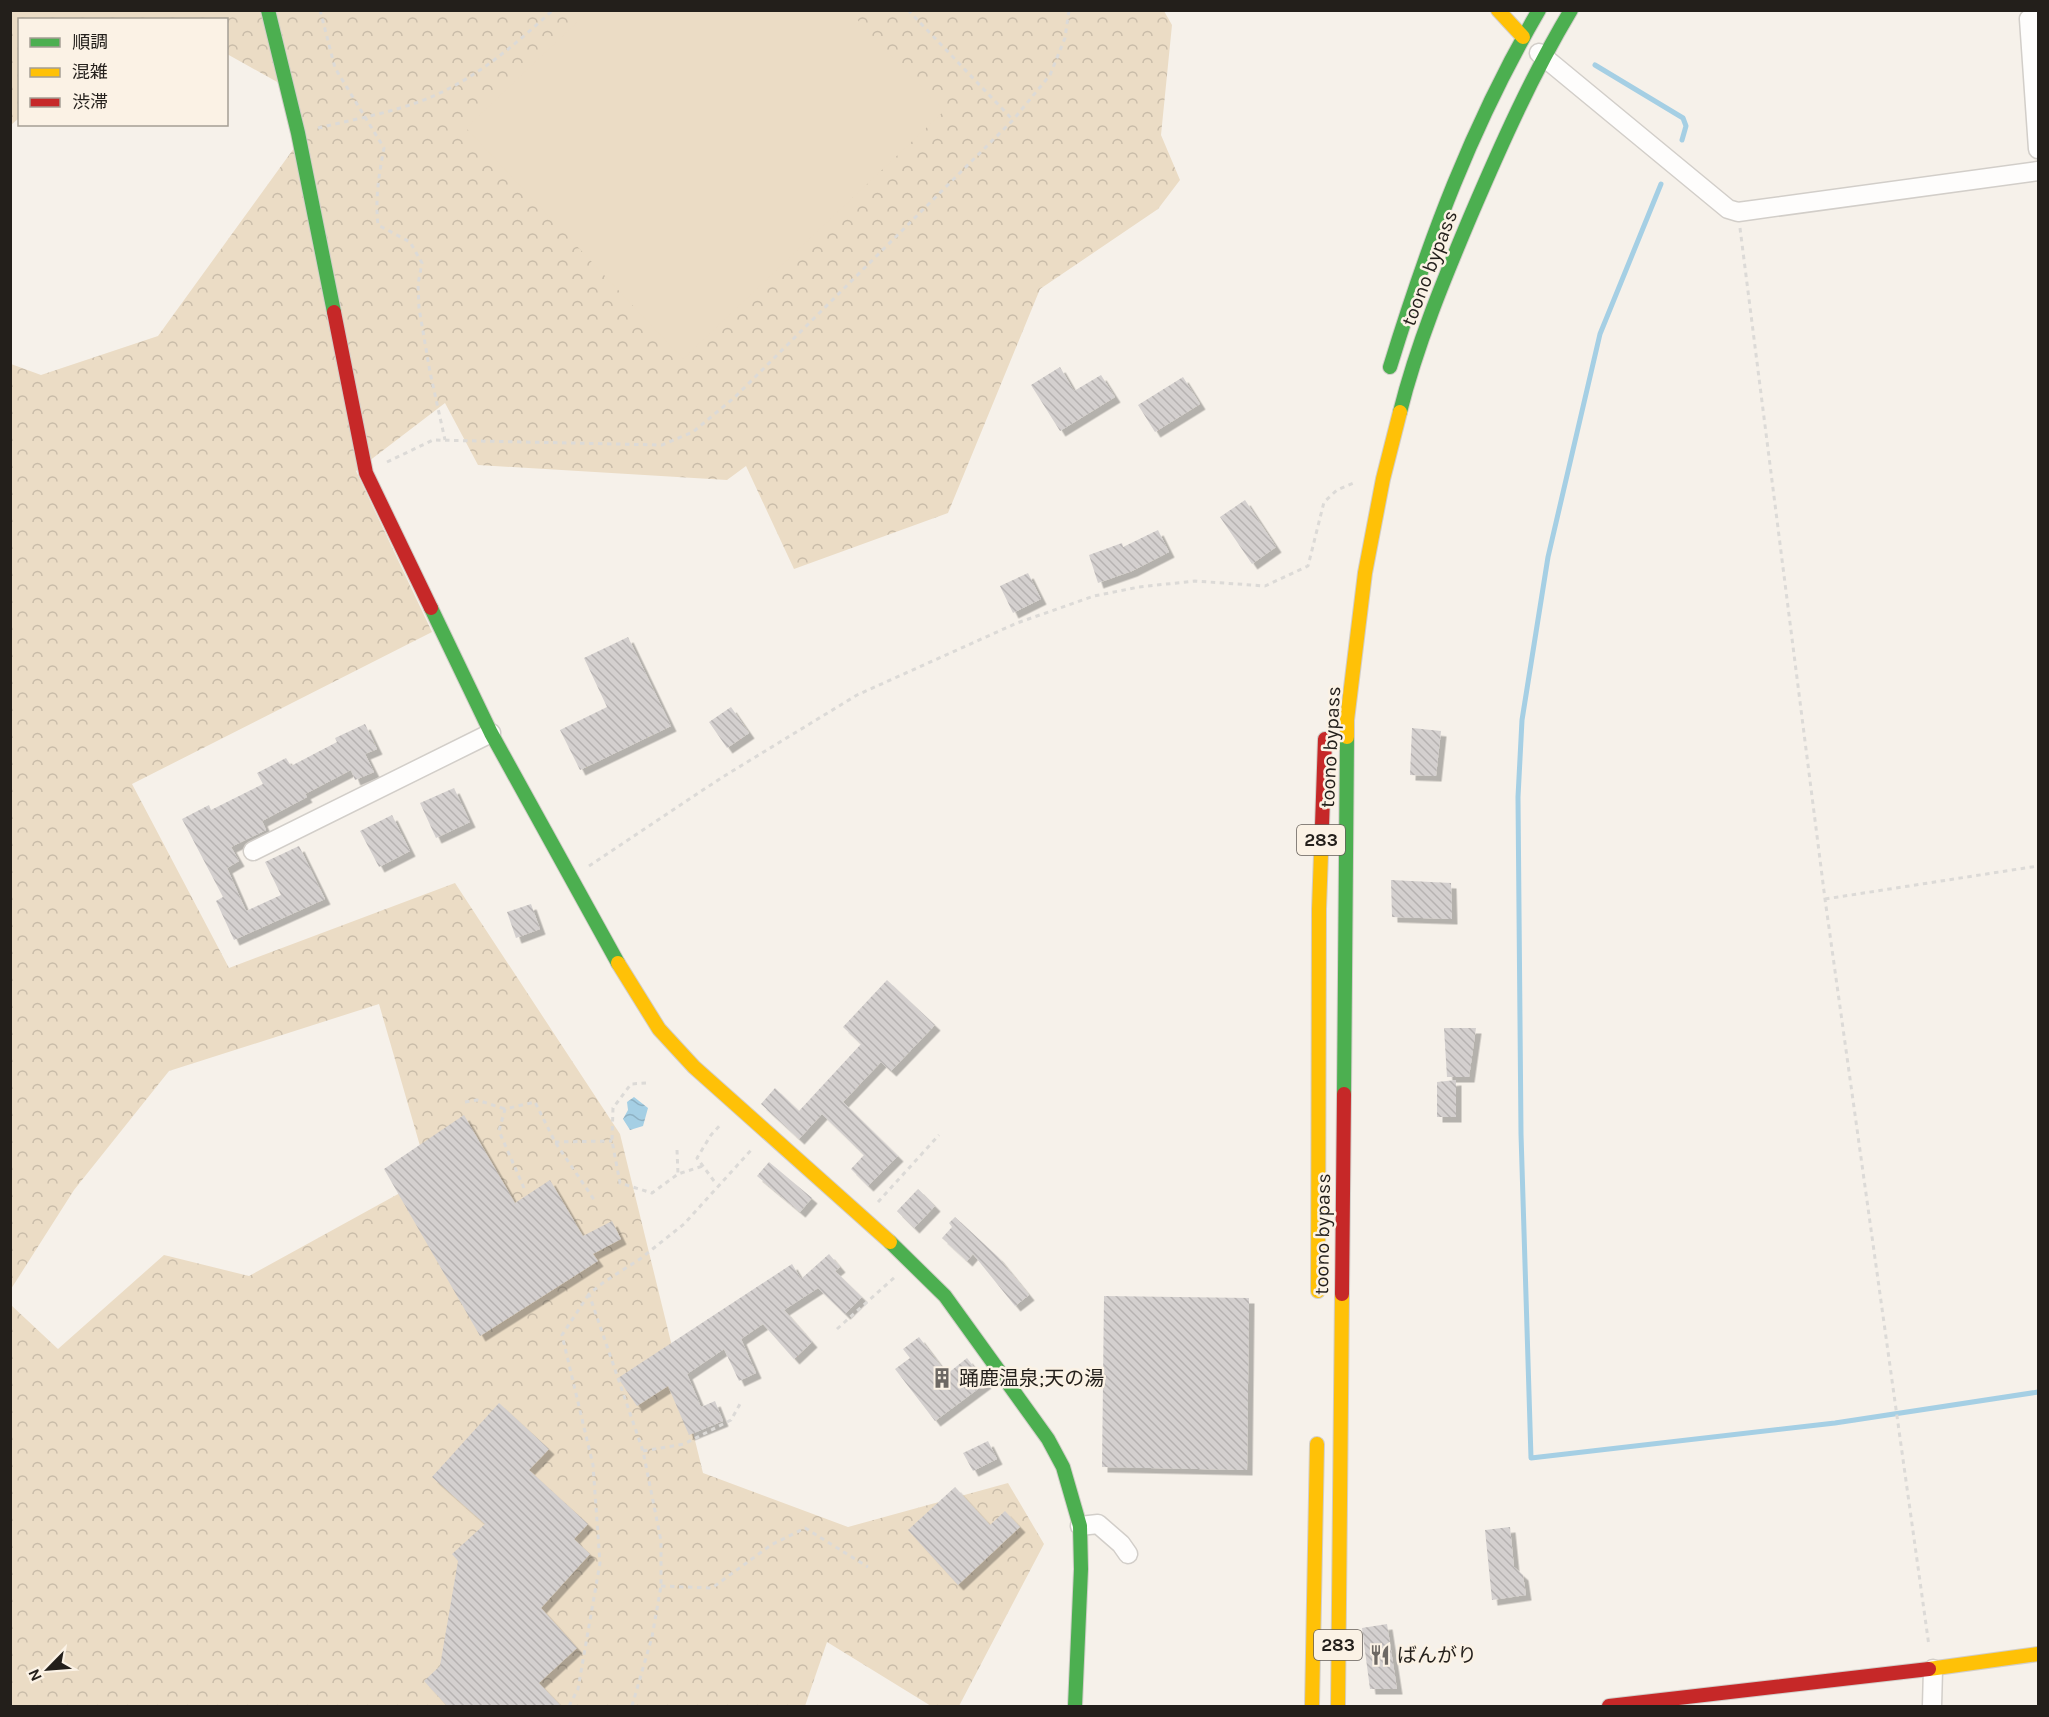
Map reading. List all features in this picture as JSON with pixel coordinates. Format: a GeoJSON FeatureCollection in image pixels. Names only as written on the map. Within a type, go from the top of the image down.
{"type":"FeatureCollection","features":[{"type":"Feature","properties":{"kind":"main road"},"geometry":{"type":"LineString","coordinates":[[268,10],[298,133],[366,473],[491,733],[569,878],[659,1029],[694,1067],[912,1262],[945,1296],[1048,1439],[1063,1467],[1080,1526],[1081,1569],[1075,1707]]}},
{"type":"Feature","properties":{"kind":"main road"},"geometry":{"type":"LineString","coordinates":[[1498,10],[1523,37]]}},
{"type":"Feature","properties":{"kind":"main road","name":"toono bypass"},"geometry":{"type":"LineString","coordinates":[[1387,377],[1414,286],[1441,211],[1468,147],[1539,10]]}},
{"type":"Feature","properties":{"kind":"main road","name":"toono bypass"},"geometry":{"type":"LineString","coordinates":[[1338,1707],[1347,720],[1365,573],[1383,479],[1407,384],[1439,290],[1496,156],[1543,57],[1571,10]]}},
{"type":"Feature","properties":{"kind":"main road","name":"toono bypass"},"geometry":{"type":"LineString","coordinates":[[1318,1300],[1319,909],[1325,722]]}},
{"type":"Feature","properties":{"kind":"main road"},"geometry":{"type":"LineString","coordinates":[[1319,1050],[1344,1048]]}},
{"type":"Feature","properties":{"kind":"main road","name":"283"},"geometry":{"type":"LineString","coordinates":[[1312,1707],[1317,1431]]}},
{"type":"Feature","properties":{"kind":"main road"},"geometry":{"type":"LineString","coordinates":[[1610,1707],[1652,1704],[2038,1654]]}},
{"type":"Feature","properties":{"kind":"street"},"geometry":{"type":"LineString","coordinates":[[2038,14],[2029,19],[2038,149]]}},
{"type":"Feature","properties":{"kind":"street"},"geometry":{"type":"LineString","coordinates":[[1523,37],[1543,57],[1728,209],[1738,212],[2038,171]]}},
{"type":"Feature","properties":{"kind":"street"},"geometry":{"type":"LineString","coordinates":[[253,851],[491,733]]}},
{"type":"Feature","properties":{"kind":"street"},"geometry":{"type":"LineString","coordinates":[[1080,1526],[1098,1524],[1121,1544],[1128,1554]]}},
{"type":"Feature","properties":{"kind":"street"},"geometry":{"type":"LineString","coordinates":[[1932,1707],[1933,1669]]}},
{"type":"Feature","properties":{"kind":"path"},"geometry":{"type":"LineString","coordinates":[[320,10],[335,68],[384,147],[375,202],[378,225],[410,242],[422,263],[418,284],[419,308],[430,372],[446,440]]}},
{"type":"Feature","properties":{"kind":"path"},"geometry":{"type":"LineString","coordinates":[[298,133],[399,108],[441,92],[481,70],[554,10]]}},
{"type":"Feature","properties":{"kind":"path"},"geometry":{"type":"LineString","coordinates":[[908,10],[1013,120]]}},
{"type":"Feature","properties":{"kind":"path"},"geometry":{"type":"LineString","coordinates":[[366,473],[433,440],[662,445],[693,432],[735,397],[1013,120],[1050,75],[1065,38],[1069,10]]}},
{"type":"Feature","properties":{"kind":"path"},"geometry":{"type":"LineString","coordinates":[[1738,212],[1824,899],[1933,1669]]}},
{"type":"Feature","properties":{"kind":"path"},"geometry":{"type":"LineString","coordinates":[[569,878],[607,856],[721,778],[857,695],[1017,623],[1095,596],[1139,587],[1195,581],[1265,586],[1308,566],[1324,502],[1337,490],[1361,480]]}},
{"type":"Feature","properties":{"kind":"path"},"geometry":{"type":"LineString","coordinates":[[1824,899],[2038,866]]}},
{"type":"Feature","properties":{"kind":"path"},"geometry":{"type":"LineString","coordinates":[[646,1083],[631,1084],[613,1108],[612,1141],[620,1183],[652,1192],[678,1174],[703,1166]]}},
{"type":"Feature","properties":{"kind":"path"},"geometry":{"type":"LineString","coordinates":[[465,1102],[477,1100],[506,1109],[536,1102],[555,1142],[595,1201]]}},
{"type":"Feature","properties":{"kind":"path"},"geometry":{"type":"LineString","coordinates":[[714,1181],[697,1158],[711,1135],[737,1106]]}},
{"type":"Feature","properties":{"kind":"path"},"geometry":{"type":"LineString","coordinates":[[506,1109],[499,1131],[524,1188]]}},
{"type":"Feature","properties":{"kind":"path"},"geometry":{"type":"LineString","coordinates":[[569,1707],[578,1689],[600,1563],[593,1465],[562,1335],[589,1294],[640,1259],[684,1224],[766,1133]]}},
{"type":"Feature","properties":{"kind":"path"},"geometry":{"type":"LineString","coordinates":[[862,1218],[939,1135]]}},
{"type":"Feature","properties":{"kind":"path"},"geometry":{"type":"LineString","coordinates":[[555,1142],[612,1141]]}},
{"type":"Feature","properties":{"kind":"path"},"geometry":{"type":"LineString","coordinates":[[677,1150],[678,1174]]}},
{"type":"Feature","properties":{"kind":"path"},"geometry":{"type":"LineString","coordinates":[[837,1329],[912,1262]]}},
{"type":"Feature","properties":{"kind":"path"},"geometry":{"type":"LineString","coordinates":[[589,1294],[643,1451],[661,1541],[661,1586],[652,1637],[632,1707]]}},
{"type":"Feature","properties":{"kind":"path"},"geometry":{"type":"LineString","coordinates":[[643,1451],[684,1444],[731,1420],[740,1404]]}},
{"type":"Feature","properties":{"kind":"path"},"geometry":{"type":"LineString","coordinates":[[661,1586],[712,1588],[771,1545],[805,1528],[868,1567]]}},
{"type":"Feature","properties":{"kind":"green space"},"geometry":{"type":"Polygon","coordinates":[[[590,10],[849,11],[944,111],[683,359],[466,128],[590,10]]]}},
{"type":"Feature","properties":{"kind":"green space"},"geometry":{"type":"Polygon","coordinates":[[[11,11],[1164,11],[1172,25],[1161,135],[1180,180],[1158,209],[1040,289],[948,513],[794,569],[746,466],[727,480],[478,465],[445,403],[356,471],[432,632],[132,784],[229,968],[455,883],[620,1134],[703,1473],[848,1527],[1008,1483],[1044,1544],[959,1706],[931,1706],[827,1642],[805,1706],[11,1706],[11,1305],[58,1349],[164,1255],[249,1276],[429,1177],[379,1004],[169,1071],[74,1190],[11,1289],[11,364],[41,375],[158,336],[305,133],[279,83],[228,55],[228,18],[18,18],[18,119],[11,125],[11,11]]]}},
{"type":"Feature","properties":{"kind":"water"},"geometry":{"type":"Polygon","coordinates":[[[634,1097],[648,1108],[643,1126],[630,1130],[623,1119],[628,1110],[627,1102],[634,1097]]]}},
{"type":"Feature","properties":{"kind":"building"},"geometry":{"type":"Polygon","coordinates":[[[1060,367],[1074,391],[1101,375],[1115,397],[1060,431],[1031,385],[1060,367]]]}},
{"type":"Feature","properties":{"kind":"building"},"geometry":{"type":"Polygon","coordinates":[[[1183,377],[1200,404],[1155,432],[1138,405],[1183,377]]]}},
{"type":"Feature","properties":{"kind":"building"},"geometry":{"type":"Polygon","coordinates":[[[1245,500],[1276,547],[1252,564],[1220,517],[1245,500]]]}},
{"type":"Feature","properties":{"kind":"building"},"geometry":{"type":"Polygon","coordinates":[[[1158,530],[1169,552],[1132,571],[1098,583],[1089,555],[1122,543],[1123,547],[1158,530]]]}},
{"type":"Feature","properties":{"kind":"building"},"geometry":{"type":"Polygon","coordinates":[[[1028,573],[1041,599],[1013,613],[1000,586],[1028,573]]]}},
{"type":"Feature","properties":{"kind":"building"},"geometry":{"type":"Polygon","coordinates":[[[628,637],[671,726],[580,770],[560,730],[607,707],[584,658],[628,637]]]}},
{"type":"Feature","properties":{"kind":"building"},"geometry":{"type":"Polygon","coordinates":[[[731,707],[749,733],[727,748],[709,722],[731,707]]]}},
{"type":"Feature","properties":{"kind":"building"},"geometry":{"type":"Polygon","coordinates":[[[365,724],[377,749],[365,754],[374,772],[355,780],[351,770],[305,794],[307,797],[262,821],[266,830],[231,847],[239,861],[227,868],[246,911],[281,895],[265,862],[299,846],[325,899],[234,940],[216,901],[223,897],[182,819],[209,805],[211,810],[263,784],[257,773],[286,758],[291,766],[337,742],[335,738],[365,724]]]}},
{"type":"Feature","properties":{"kind":"building"},"geometry":{"type":"Polygon","coordinates":[[[1412,728],[1441,731],[1436,776],[1410,775],[1412,728]]]}},
{"type":"Feature","properties":{"kind":"building"},"geometry":{"type":"Polygon","coordinates":[[[454,788],[470,822],[436,838],[420,803],[454,788]]]}},
{"type":"Feature","properties":{"kind":"building"},"geometry":{"type":"Polygon","coordinates":[[[392,815],[410,851],[379,867],[360,831],[392,815]]]}},
{"type":"Feature","properties":{"kind":"building"},"geometry":{"type":"Polygon","coordinates":[[[1391,880],[1451,883],[1452,919],[1392,917],[1391,880]]]}},
{"type":"Feature","properties":{"kind":"building"},"geometry":{"type":"Polygon","coordinates":[[[531,904],[540,929],[516,938],[507,912],[531,904]]]}},
{"type":"Feature","properties":{"kind":"building"},"geometry":{"type":"Polygon","coordinates":[[[887,980],[935,1025],[891,1071],[881,1062],[843,1102],[898,1156],[868,1186],[851,1169],[864,1155],[822,1114],[799,1139],[761,1104],[775,1088],[799,1111],[861,1044],[843,1027],[887,980]]]}},
{"type":"Feature","properties":{"kind":"building"},"geometry":{"type":"Polygon","coordinates":[[[1444,1028],[1476,1028],[1469,1077],[1447,1077],[1444,1028]]]}},
{"type":"Feature","properties":{"kind":"building"},"geometry":{"type":"Polygon","coordinates":[[[1456,1080],[1456,1117],[1437,1117],[1437,1082],[1456,1080]]]}},
{"type":"Feature","properties":{"kind":"building"},"geometry":{"type":"Polygon","coordinates":[[[464,1115],[515,1203],[550,1180],[583,1236],[612,1221],[621,1239],[593,1254],[598,1261],[480,1336],[384,1169],[464,1115]]]}},
{"type":"Feature","properties":{"kind":"building"},"geometry":{"type":"Polygon","coordinates":[[[769,1162],[812,1198],[800,1212],[757,1176],[769,1162]]]}},
{"type":"Feature","properties":{"kind":"building"},"geometry":{"type":"Polygon","coordinates":[[[918,1189],[935,1206],[914,1228],[897,1211],[918,1189]]]}},
{"type":"Feature","properties":{"kind":"building"},"geometry":{"type":"Polygon","coordinates":[[[955,1217],[998,1257],[1029,1295],[1015,1306],[973,1254],[967,1261],[942,1238],[952,1227],[949,1223],[955,1217]]]}},
{"type":"Feature","properties":{"kind":"building"},"geometry":{"type":"Polygon","coordinates":[[[829,1254],[840,1267],[835,1271],[862,1297],[845,1314],[818,1288],[784,1310],[812,1342],[794,1359],[763,1324],[741,1339],[756,1373],[739,1381],[724,1349],[687,1374],[701,1407],[715,1401],[723,1421],[689,1435],[668,1386],[637,1406],[618,1378],[792,1264],[801,1279],[829,1254]]]}},
{"type":"Feature","properties":{"kind":"building"},"geometry":{"type":"Polygon","coordinates":[[[1104,1296],[1249,1298],[1247,1470],[1102,1467],[1104,1296]]]}},
{"type":"Feature","properties":{"kind":"building","name":"踊鹿温泉;天の湯"},"geometry":{"type":"Polygon","coordinates":[[[919,1337],[947,1374],[967,1358],[986,1383],[935,1421],[895,1369],[910,1358],[903,1349],[919,1337]]]}},
{"type":"Feature","properties":{"kind":"building"},"geometry":{"type":"Polygon","coordinates":[[[499,1403],[549,1449],[529,1470],[588,1524],[574,1539],[590,1554],[541,1608],[577,1648],[539,1683],[562,1707],[448,1707],[424,1681],[440,1666],[458,1561],[452,1554],[485,1524],[432,1477],[499,1403]]]}},
{"type":"Feature","properties":{"kind":"building"},"geometry":{"type":"Polygon","coordinates":[[[988,1441],[997,1459],[973,1471],[963,1453],[988,1441]]]}},
{"type":"Feature","properties":{"kind":"building"},"geometry":{"type":"Polygon","coordinates":[[[955,1487],[990,1525],[1005,1511],[1020,1527],[958,1585],[908,1530],[955,1487]]]}},
{"type":"Feature","properties":{"kind":"building"},"geometry":{"type":"Polygon","coordinates":[[[1510,1527],[1514,1567],[1523,1575],[1526,1595],[1492,1600],[1485,1530],[1510,1527]]]}},
{"type":"Feature","properties":{"kind":"building"},"geometry":{"type":"Polygon","coordinates":[[[1387,1624],[1397,1689],[1370,1689],[1362,1628],[1387,1624]]]}},
{"type":"Feature","properties":{"kind":"waterway"},"geometry":{"type":"LineString","coordinates":[[1595,65],[1683,118],[1686,126],[1682,140]]}},
{"type":"Feature","properties":{"kind":"waterway"},"geometry":{"type":"LineString","coordinates":[[1661,184],[1600,334],[1548,557],[1522,720],[1518,797],[1521,1134],[1531,1458],[1835,1423],[2038,1392]]}},
{"type":"Feature","properties":{"kind":"traffic: fast"},"geometry":{"type":"LineString","coordinates":[[268,10],[298,133],[334,312]]}},
{"type":"Feature","properties":{"kind":"traffic: fast"},"geometry":{"type":"LineString","coordinates":[[1390,367],[1420,274],[1454,184],[1493,96],[1539,10]]}},
{"type":"Feature","properties":{"kind":"traffic: fast"},"geometry":{"type":"LineString","coordinates":[[1400,412],[1423,337],[1471,215],[1530,85],[1571,10]]}},
{"type":"Feature","properties":{"kind":"traffic: fast"},"geometry":{"type":"LineString","coordinates":[[431,608],[491,733],[618,963]]}},
{"type":"Feature","properties":{"kind":"traffic: fast"},"geometry":{"type":"LineString","coordinates":[[1344,1094],[1347,737]]}},
{"type":"Feature","properties":{"kind":"traffic: fast"},"geometry":{"type":"LineString","coordinates":[[890,1242],[945,1296],[1048,1439],[1063,1467],[1080,1526],[1081,1569],[1075,1706]]}},
{"type":"Feature","properties":{"kind":"traffic: slow"},"geometry":{"type":"LineString","coordinates":[[1498,10],[1523,37]]}},
{"type":"Feature","properties":{"kind":"traffic: slow"},"geometry":{"type":"LineString","coordinates":[[1347,737],[1347,720],[1365,573],[1383,479],[1400,412]]}},
{"type":"Feature","properties":{"kind":"traffic: slow"},"geometry":{"type":"LineString","coordinates":[[1318,1291],[1319,909],[1322,826]]}},
{"type":"Feature","properties":{"kind":"traffic: slow"},"geometry":{"type":"LineString","coordinates":[[618,963],[659,1029],[694,1067],[890,1242]]}},
{"type":"Feature","properties":{"kind":"traffic: slow"},"geometry":{"type":"LineString","coordinates":[[1338,1706],[1342,1294]]}},
{"type":"Feature","properties":{"kind":"traffic: slow"},"geometry":{"type":"LineString","coordinates":[[1312,1706],[1317,1444]]}},
{"type":"Feature","properties":{"kind":"traffic: slow"},"geometry":{"type":"LineString","coordinates":[[1929,1669],[2038,1654]]}},
{"type":"Feature","properties":{"kind":"traffic: jam"},"geometry":{"type":"LineString","coordinates":[[334,312],[366,473],[431,608]]}},
{"type":"Feature","properties":{"kind":"traffic: jam"},"geometry":{"type":"LineString","coordinates":[[1322,826],[1325,739]]}},
{"type":"Feature","properties":{"kind":"traffic: jam"},"geometry":{"type":"LineString","coordinates":[[1342,1294],[1344,1094]]}},
{"type":"Feature","properties":{"kind":"traffic: jam"},"geometry":{"type":"LineString","coordinates":[[1609,1706],[1929,1669]]}},
{"type":"Feature","properties":{"kind":"place","name":"踊鹿温泉;天の湯"},"geometry":{"type":"Point","coordinates":[942,1378]}},
{"type":"Feature","properties":{"kind":"place","name":"ばんがり"},"geometry":{"type":"Point","coordinates":[1380,1655]}}]}
